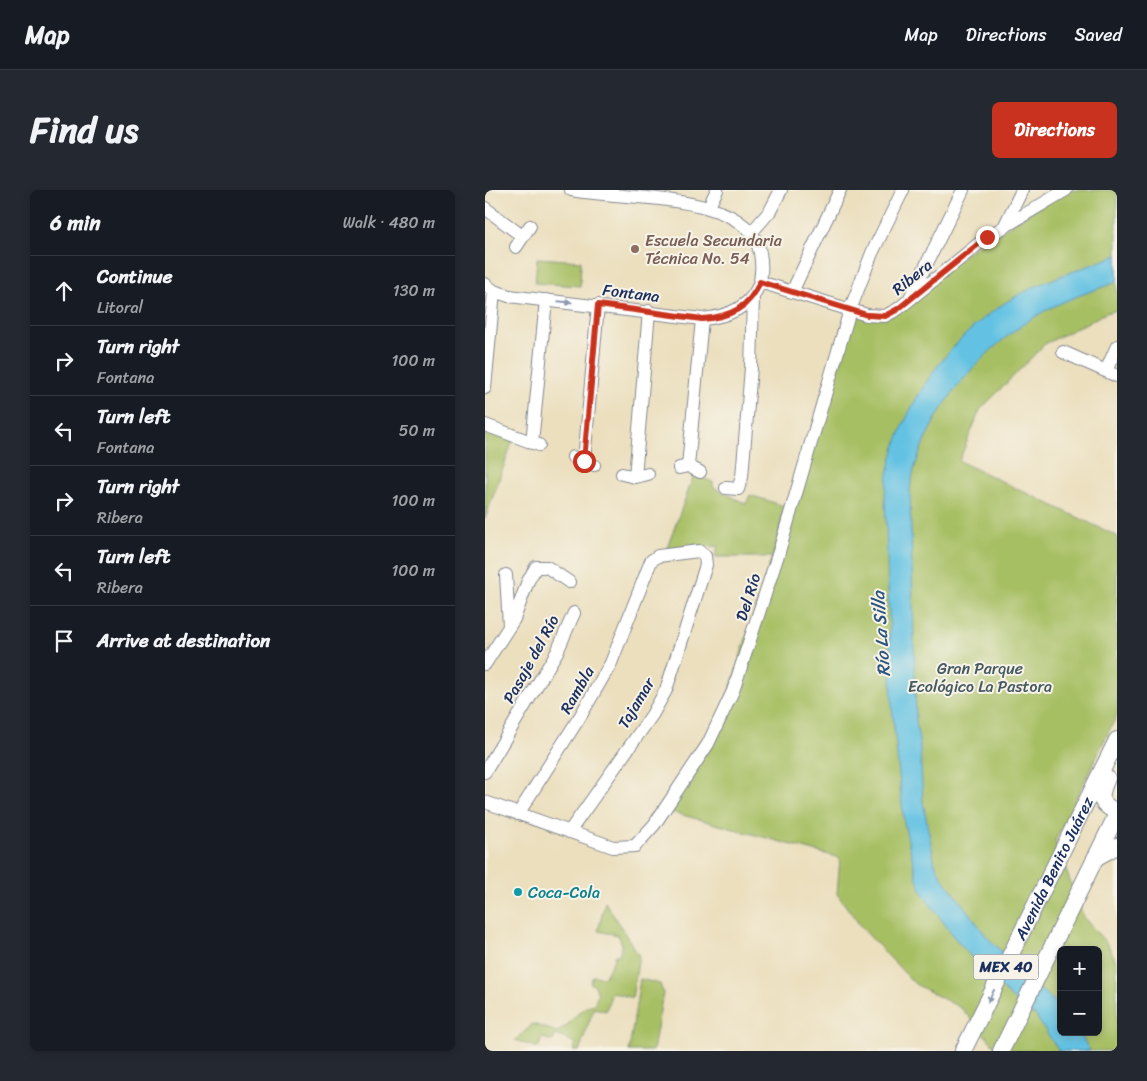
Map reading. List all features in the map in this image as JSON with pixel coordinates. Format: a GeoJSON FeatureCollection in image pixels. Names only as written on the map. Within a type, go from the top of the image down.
{"type":"FeatureCollection","features":[{"type":"Feature","properties":{"kind":"main road","name":"Avenida Benito Juárez"},"geometry":{"type":"LineString","coordinates":[[963,1051],[1037,906],[1117,740]]}},
{"type":"Feature","properties":{"kind":"main road"},"geometry":{"type":"LineString","coordinates":[[1117,750],[1101,798],[1104,806],[1117,813]]}},
{"type":"Feature","properties":{"kind":"main road","name":"Avenida Benito Juárez"},"geometry":{"type":"LineString","coordinates":[[1005,1044],[1093,859],[1117,813]]}},
{"type":"Feature","properties":{"kind":"main road"},"geometry":{"type":"LineString","coordinates":[[1093,859],[1109,848],[1117,846]]}},
{"type":"Feature","properties":{"kind":"street"},"geometry":{"type":"LineString","coordinates":[[571,190],[642,194],[710,204],[732,213],[745,223],[752,232],[759,247],[761,261],[760,282]]}},
{"type":"Feature","properties":{"kind":"street"},"geometry":{"type":"LineString","coordinates":[[710,204],[717,190]]}},
{"type":"Feature","properties":{"kind":"street"},"geometry":{"type":"LineString","coordinates":[[752,232],[770,211],[781,190]]}},
{"type":"Feature","properties":{"kind":"street"},"geometry":{"type":"LineString","coordinates":[[792,292],[840,190]]}},
{"type":"Feature","properties":{"kind":"street","name":"Del Río"},"geometry":{"type":"LineString","coordinates":[[485,802],[613,847],[635,846],[654,825],[708,744],[733,691],[758,620],[850,310],[872,252],[903,190]]}},
{"type":"Feature","properties":{"kind":"street"},"geometry":{"type":"LineString","coordinates":[[908,302],[963,190]]}},
{"type":"Feature","properties":{"kind":"street"},"geometry":{"type":"LineString","coordinates":[[1005,225],[1022,190]]}},
{"type":"Feature","properties":{"kind":"street","name":"Ribera"},"geometry":{"type":"LineString","coordinates":[[760,282],[850,310],[876,317],[885,316],[908,302],[1005,225],[1066,190]]}},
{"type":"Feature","properties":{"kind":"street"},"geometry":{"type":"LineString","coordinates":[[485,208],[523,236]]}},
{"type":"Feature","properties":{"kind":"street","name":"Fontana"},"geometry":{"type":"LineString","coordinates":[[490,287],[509,296],[649,311],[702,319],[717,318],[732,312],[753,297],[760,282]]}},
{"type":"Feature","properties":{"kind":"street"},"geometry":{"type":"LineString","coordinates":[[485,388],[490,287]]}},
{"type":"Feature","properties":{"kind":"street"},"geometry":{"type":"LineString","coordinates":[[726,488],[738,489],[742,477],[752,351],[753,297]]}},
{"type":"Feature","properties":{"kind":"street"},"geometry":{"type":"LineString","coordinates":[[485,425],[536,444],[546,300]]}},
{"type":"Feature","properties":{"kind":"street"},"geometry":{"type":"LineString","coordinates":[[583,461],[598,305]]}},
{"type":"Feature","properties":{"kind":"street"},"geometry":{"type":"LineString","coordinates":[[635,475],[649,311]]}},
{"type":"Feature","properties":{"kind":"street"},"geometry":{"type":"LineString","coordinates":[[700,472],[683,467],[702,319]]}},
{"type":"Feature","properties":{"kind":"street"},"geometry":{"type":"LineString","coordinates":[[1063,352],[1111,373],[1117,346]]}},
{"type":"Feature","properties":{"kind":"street","name":"Tajamar"},"geometry":{"type":"LineString","coordinates":[[569,832],[652,715],[666,690],[706,565],[705,556],[699,551],[658,556],[651,561],[646,572]]}},
{"type":"Feature","properties":{"kind":"street"},"geometry":{"type":"LineString","coordinates":[[485,664],[509,628],[536,567],[547,567],[569,582]]}},
{"type":"Feature","properties":{"kind":"street","name":"Rambla"},"geometry":{"type":"LineString","coordinates":[[518,814],[581,716],[611,663],[646,572]]}},
{"type":"Feature","properties":{"kind":"street"},"geometry":{"type":"LineString","coordinates":[[506,575],[509,628]]}},
{"type":"Feature","properties":{"kind":"street","name":"Pasaje del Río"},"geometry":{"type":"LineString","coordinates":[[485,772],[557,652],[574,613]]}},
{"type":"Feature","properties":{"kind":"green space","name":"Gran Parque Ecológico La Pastora"},"geometry":{"type":"Polygon","coordinates":[[[1066,190],[1117,190],[1117,310],[1106,313],[1045,344],[980,410],[959,461],[1117,536],[1117,715],[1055,841],[1084,918],[1108,945],[1117,963],[1117,1051],[999,1051],[961,1008],[915,984],[862,928],[837,894],[840,858],[664,810],[720,721],[850,310],[885,316],[969,251],[1066,190]]]}},
{"type":"Feature","properties":{"kind":"green space"},"geometry":{"type":"Polygon","coordinates":[[[537,258],[581,261],[580,286],[535,283],[537,258]]]}},
{"type":"Feature","properties":{"kind":"green space"},"geometry":{"type":"Polygon","coordinates":[[[485,430],[513,440],[485,519],[485,430]]]}},
{"type":"Feature","properties":{"kind":"green space"},"geometry":{"type":"Polygon","coordinates":[[[694,475],[713,482],[713,487],[746,504],[750,495],[784,506],[774,557],[715,557],[718,546],[667,548],[694,475]]]}},
{"type":"Feature","properties":{"kind":"green space"},"geometry":{"type":"Polygon","coordinates":[[[605,902],[639,956],[632,998],[612,992],[606,1011],[594,1008],[579,1051],[573,1051],[576,1043],[556,1035],[553,1041],[542,1038],[538,1048],[515,1040],[533,1024],[557,1032],[567,1025],[579,1012],[594,1004],[598,994],[595,986],[590,983],[593,976],[605,977],[615,955],[619,955],[622,944],[618,935],[598,931],[605,902]]]}},
{"type":"Feature","properties":{"kind":"green space"},"geometry":{"type":"Polygon","coordinates":[[[640,979],[660,984],[663,993],[653,1051],[629,1051],[640,979]]]}},
{"type":"Feature","properties":{"kind":"water"},"geometry":{"type":"Polygon","coordinates":[[[1117,255],[1117,282],[1070,299],[1043,312],[997,345],[976,365],[941,410],[927,436],[917,462],[910,489],[916,720],[920,748],[923,802],[935,864],[942,877],[987,937],[1037,987],[1057,1004],[1057,1036],[1081,1036],[1090,1051],[1059,1051],[1035,1015],[1024,1010],[975,961],[954,937],[923,894],[917,879],[904,823],[892,707],[885,496],[890,465],[899,435],[912,406],[929,378],[949,352],[971,329],[996,309],[1022,293],[1057,277],[1117,255]]]}},
{"type":"Feature","properties":{"kind":"place","name":"Escuela Secundaria Técnica No. 54"},"geometry":{"type":"Point","coordinates":[635,249]}},
{"type":"Feature","properties":{"kind":"place","name":"Coca-Cola"},"geometry":{"type":"Point","coordinates":[518,892]}},
{"type":"Feature","properties":{"kind":"route"},"geometry":{"type":"LineString","coordinates":[[584,461],[598,305],[702,319],[717,318],[745,305],[753,297],[760,282],[867,315],[885,316],[908,302],[987,237]]}},
{"type":"Feature","properties":{"kind":"water label","name":"Río La Silla"},"geometry":{"type":"Point","coordinates":[881,634]}}]}
